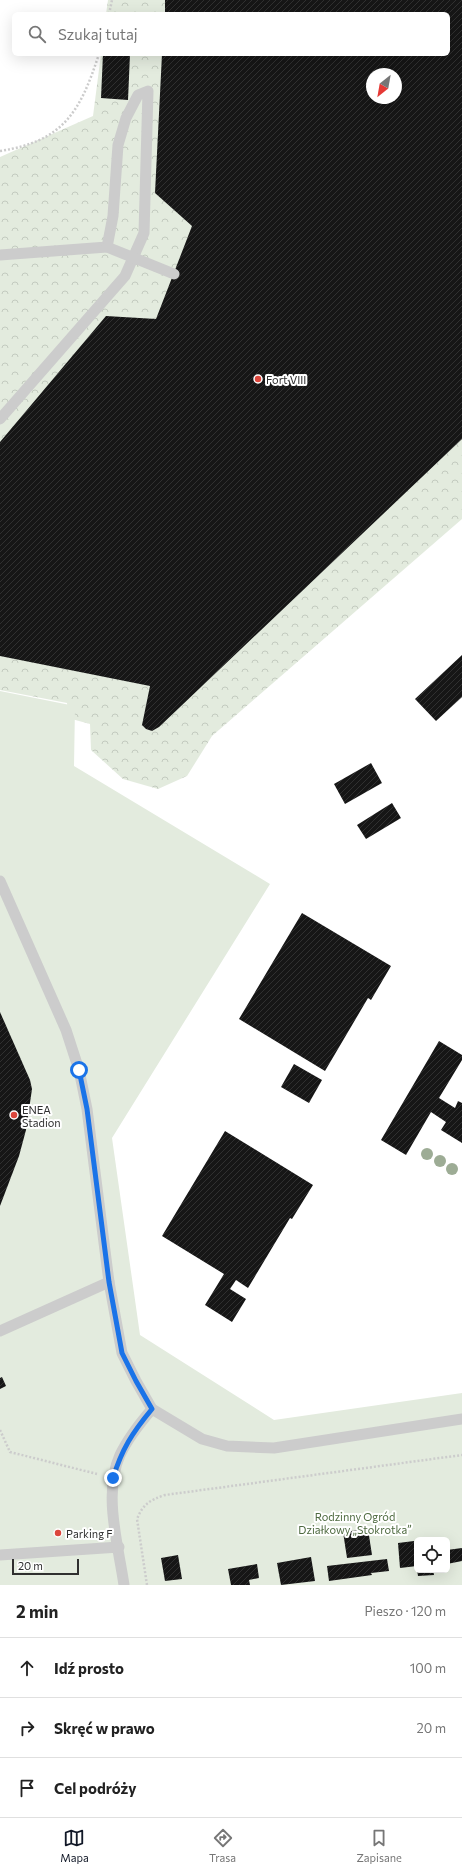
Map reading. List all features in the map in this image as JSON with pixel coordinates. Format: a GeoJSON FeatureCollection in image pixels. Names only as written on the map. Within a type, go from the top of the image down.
{"type":"FeatureCollection","features":[{"type":"Feature","properties":{"kind":"lane"},"geometry":{"type":"LineString","coordinates":[[0,419],[125,276],[144,233],[144,187],[148,91],[138,95],[126,118],[118,145],[113,216],[107,247]]}},
{"type":"Feature","properties":{"kind":"lane"},"geometry":{"type":"LineString","coordinates":[[0,255],[107,247],[174,274]]}},
{"type":"Feature","properties":{"kind":"lane"},"geometry":{"type":"LineString","coordinates":[[0,881],[66,1030],[79,1070],[89,1123],[109,1282],[122,1353],[152,1409],[202,1439],[227,1446],[274,1448],[462,1419]]}},
{"type":"Feature","properties":{"kind":"lane"},"geometry":{"type":"LineString","coordinates":[[0,1331],[109,1282]]}},
{"type":"Feature","properties":{"kind":"lane"},"geometry":{"type":"LineString","coordinates":[[124,1585],[111,1495],[113,1478],[120,1455],[136,1429],[152,1409]]}},
{"type":"Feature","properties":{"kind":"lane"},"geometry":{"type":"LineString","coordinates":[[0,1555],[119,1547]]}},
{"type":"Feature","properties":{"kind":"path"},"geometry":{"type":"LineString","coordinates":[[109,12],[112,0]]}},
{"type":"Feature","properties":{"kind":"path"},"geometry":{"type":"LineString","coordinates":[[0,151],[38,142],[58,128],[76,110],[98,56]]}},
{"type":"Feature","properties":{"kind":"path"},"geometry":{"type":"LineString","coordinates":[[0,1430],[10,1452],[113,1478]]}},
{"type":"Feature","properties":{"kind":"path"},"geometry":{"type":"LineString","coordinates":[[146,1585],[137,1519],[141,1510],[150,1500],[165,1495],[462,1455]]}},
{"type":"Feature","properties":{"kind":"green space","name":"Fort VIII"},"geometry":{"type":"Polygon","coordinates":[[[108,0],[462,0],[462,519],[212,736],[187,776],[158,789],[123,779],[91,750],[90,724],[68,718],[67,703],[0,690],[0,157],[93,116],[101,56],[450,56],[450,12],[106,12],[108,0]]]}},
{"type":"Feature","properties":{"kind":"green space","name":"Rodzinny Ogród Działkowy „Stokrotka”"},"geometry":{"type":"Polygon","coordinates":[[[0,691],[75,706],[74,766],[270,884],[112,1138],[140,1335],[274,1420],[462,1393],[462,1585],[0,1585],[0,691]]]}},
{"type":"Feature","properties":{"kind":"building","name":"Fort VIII"},"geometry":{"type":"Polygon","coordinates":[[[165,0],[462,0],[462,439],[159,727],[152,731],[146,729],[142,725],[150,686],[0,656],[0,442],[106,316],[156,319],[192,226],[155,193],[162,56],[450,56],[450,12],[165,12],[165,0]]]}},
{"type":"Feature","properties":{"kind":"building"},"geometry":{"type":"Polygon","coordinates":[[[103,56],[130,56],[128,100],[101,98],[103,56]]]}},
{"type":"Feature","properties":{"kind":"building"},"geometry":{"type":"Polygon","coordinates":[[[462,655],[462,697],[436,721],[415,699],[462,655]]]}},
{"type":"Feature","properties":{"kind":"building"},"geometry":{"type":"Polygon","coordinates":[[[371,763],[382,783],[345,804],[334,784],[371,763]]]}},
{"type":"Feature","properties":{"kind":"building"},"geometry":{"type":"Polygon","coordinates":[[[392,803],[401,818],[366,839],[357,825],[392,803]]]}},
{"type":"Feature","properties":{"kind":"building"},"geometry":{"type":"Polygon","coordinates":[[[302,913],[391,966],[371,1000],[368,998],[325,1071],[239,1019],[302,913]]]}},
{"type":"Feature","properties":{"kind":"building","name":"ENEA Stadion"},"geometry":{"type":"Polygon","coordinates":[[[0,1012],[30,1080],[32,1089],[26,1130],[19,1156],[0,1206],[0,1012]]]}},
{"type":"Feature","properties":{"kind":"building"},"geometry":{"type":"Polygon","coordinates":[[[439,1041],[462,1055],[462,1060],[439,1098],[455,1108],[458,1101],[462,1103],[462,1143],[441,1130],[446,1122],[431,1112],[406,1155],[381,1140],[439,1041]]]}},
{"type":"Feature","properties":{"kind":"building"},"geometry":{"type":"Polygon","coordinates":[[[294,1064],[322,1080],[309,1103],[281,1087],[294,1064]]]}},
{"type":"Feature","properties":{"kind":"building"},"geometry":{"type":"Polygon","coordinates":[[[225,1131],[313,1185],[292,1219],[290,1218],[248,1288],[236,1280],[230,1289],[246,1299],[232,1322],[205,1305],[224,1274],[162,1236],[225,1131]]]}},
{"type":"Feature","properties":{"kind":"building"},"geometry":{"type":"Polygon","coordinates":[[[2,1377],[6,1386],[0,1389],[0,1378],[2,1377]]]}},
{"type":"Feature","properties":{"kind":"building"},"geometry":{"type":"Polygon","coordinates":[[[368,1529],[372,1555],[347,1558],[343,1532],[368,1529]]]}},
{"type":"Feature","properties":{"kind":"building"},"geometry":{"type":"Polygon","coordinates":[[[414,1541],[414,1566],[400,1568],[398,1543],[414,1541]]]}},
{"type":"Feature","properties":{"kind":"building"},"geometry":{"type":"Polygon","coordinates":[[[462,1548],[462,1561],[450,1563],[450,1550],[462,1548]]]}},
{"type":"Feature","properties":{"kind":"building"},"geometry":{"type":"Polygon","coordinates":[[[178,1555],[182,1579],[165,1581],[161,1558],[178,1555]]]}},
{"type":"Feature","properties":{"kind":"building"},"geometry":{"type":"Polygon","coordinates":[[[311,1557],[315,1581],[281,1585],[277,1563],[311,1557]]]}},
{"type":"Feature","properties":{"kind":"building"},"geometry":{"type":"Polygon","coordinates":[[[387,1559],[389,1571],[329,1581],[327,1566],[387,1559]]]}},
{"type":"Feature","properties":{"kind":"building"},"geometry":{"type":"Polygon","coordinates":[[[257,1564],[259,1578],[249,1580],[250,1585],[231,1585],[228,1569],[257,1564]]]}},
{"type":"Feature","properties":{"kind":"building"},"geometry":{"type":"Polygon","coordinates":[[[418,1573],[434,1573],[434,1575],[418,1576],[418,1573]]]}},
{"type":"Feature","properties":{"kind":"place","name":"Fort VIII"},"geometry":{"type":"Point","coordinates":[258,379]}},
{"type":"Feature","properties":{"kind":"place","name":"ENEA Stadion"},"geometry":{"type":"Point","coordinates":[14,1115]}},
{"type":"Feature","properties":{"kind":"place","name":"Parking F"},"geometry":{"type":"Point","coordinates":[58,1533]}},
{"type":"Feature","properties":{"kind":"route"},"geometry":{"type":"LineString","coordinates":[[79,1070],[87,1109],[109,1282],[122,1353],[152,1409],[136,1429],[120,1455],[113,1478]]}}]}
